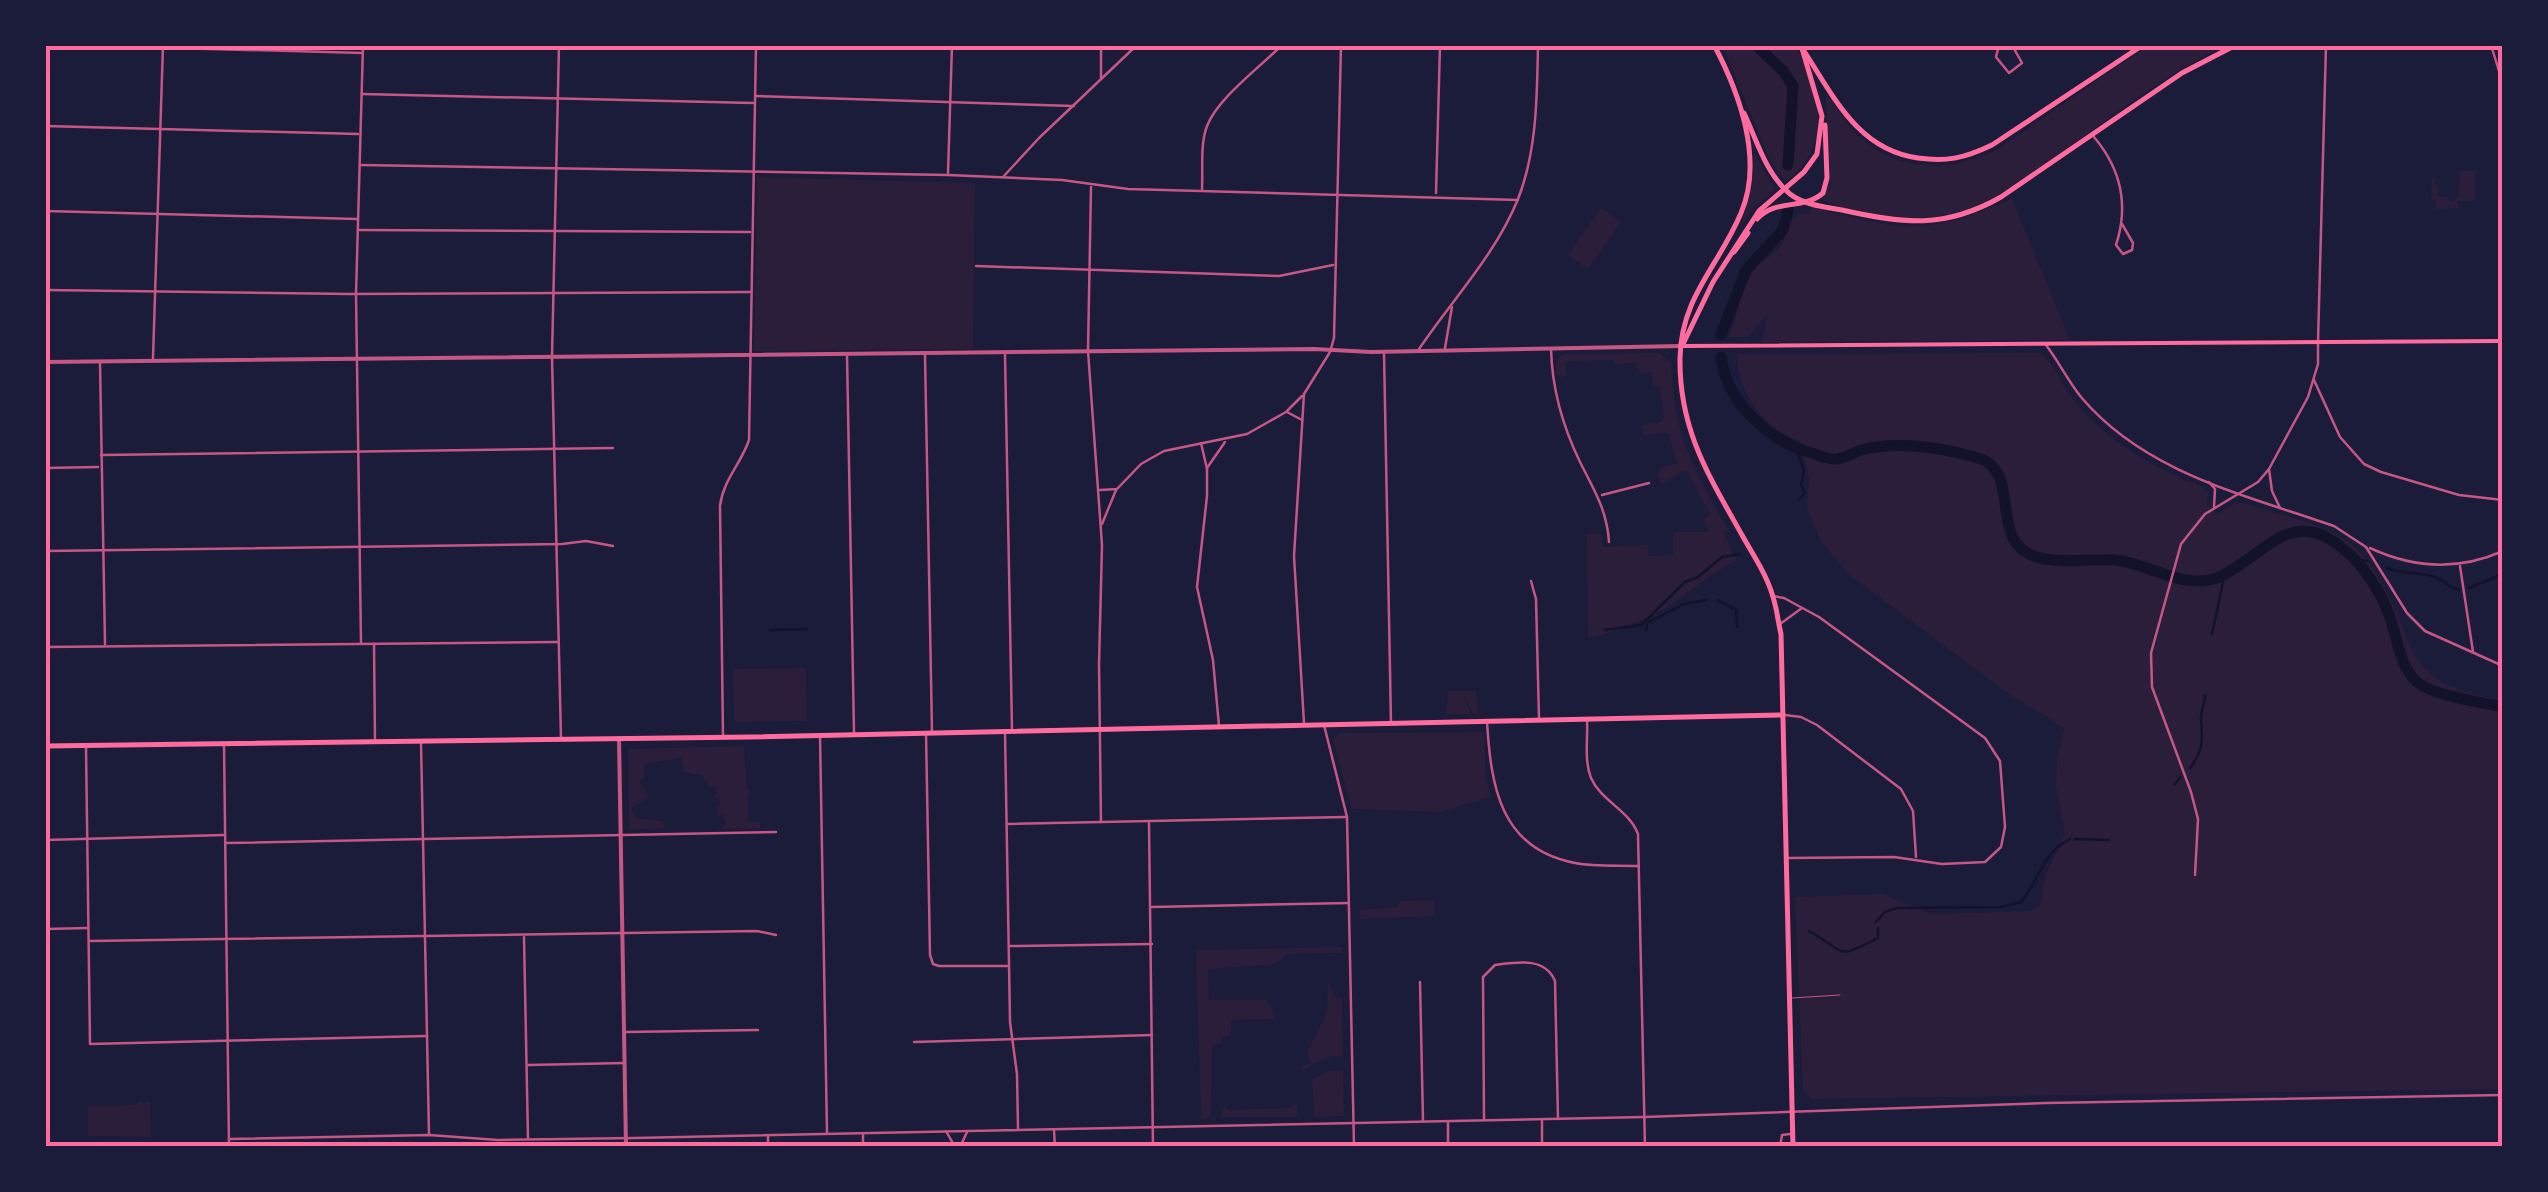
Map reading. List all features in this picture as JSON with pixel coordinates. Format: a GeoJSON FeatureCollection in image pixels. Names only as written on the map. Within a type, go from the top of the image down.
{"type":"FeatureCollection","features":[{"type":"Feature","properties":{"kind":"main road"},"geometry":{"type":"LineString","coordinates":[[1714,45],[1773,177],[1794,198],[1895,222],[1942,221],[1980,209],[2094,136],[2182,73],[2236,45]]}},
{"type":"Feature","properties":{"kind":"main road"},"geometry":{"type":"LineString","coordinates":[[1802,48],[1842,111],[1870,141],[1898,156],[1945,162],[1966,158],[1992,145],[2143,45]]}},
{"type":"Feature","properties":{"kind":"main road"},"geometry":{"type":"LineString","coordinates":[[1728,257],[1739,248],[1765,210],[1806,202],[1821,196],[1827,186],[1827,139],[1802,48]]}},
{"type":"Feature","properties":{"kind":"main road"},"geometry":{"type":"LineString","coordinates":[[1743,110],[1749,166],[1743,210],[1694,296],[1682,330],[1681,388],[1691,438],[1773,596],[1779,625],[1793,1147]]}},
{"type":"Feature","properties":{"kind":"main road"},"geometry":{"type":"LineString","coordinates":[[1681,346],[1728,257],[1759,211],[1804,172],[1818,154],[1822,116]]}},
{"type":"Feature","properties":{"kind":"main road"},"geometry":{"type":"LineString","coordinates":[[1681,346],[2503,340]]}},
{"type":"Feature","properties":{"kind":"main road"},"geometry":{"type":"LineString","coordinates":[[45,746],[723,737],[1783,715]]}},
{"type":"Feature","properties":{"kind":"street"},"geometry":{"type":"LineString","coordinates":[[61,45],[363,53]]}},
{"type":"Feature","properties":{"kind":"street"},"geometry":{"type":"LineString","coordinates":[[362,643],[356,294],[363,45]]}},
{"type":"Feature","properties":{"kind":"street"},"geometry":{"type":"LineString","coordinates":[[560,45],[552,357],[560,739]]}},
{"type":"Feature","properties":{"kind":"street"},"geometry":{"type":"LineString","coordinates":[[723,737],[720,506],[726,482],[749,440],[756,45]]}},
{"type":"Feature","properties":{"kind":"street"},"geometry":{"type":"LineString","coordinates":[[948,175],[952,45]]}},
{"type":"Feature","properties":{"kind":"street"},"geometry":{"type":"LineString","coordinates":[[1101,45],[1102,80]]}},
{"type":"Feature","properties":{"kind":"street"},"geometry":{"type":"LineString","coordinates":[[1002,178],[1137,45]]}},
{"type":"Feature","properties":{"kind":"street"},"geometry":{"type":"LineString","coordinates":[[1202,191],[1204,136],[1210,121],[1218,108],[1282,45]]}},
{"type":"Feature","properties":{"kind":"street"},"geometry":{"type":"LineString","coordinates":[[1101,526],[1117,489],[1150,458],[1178,446],[1228,440],[1263,427],[1304,394],[1330,352],[1334,338],[1341,45]]}},
{"type":"Feature","properties":{"kind":"street"},"geometry":{"type":"LineString","coordinates":[[1436,196],[1440,45]]}},
{"type":"Feature","properties":{"kind":"street"},"geometry":{"type":"LineString","coordinates":[[1418,350],[1504,227],[1518,200],[1533,135],[1538,45]]}},
{"type":"Feature","properties":{"kind":"street"},"geometry":{"type":"LineString","coordinates":[[2000,45],[1996,57],[2008,74],[2022,63],[2012,45]]}},
{"type":"Feature","properties":{"kind":"street"},"geometry":{"type":"LineString","coordinates":[[2195,875],[2199,830],[2194,800],[2150,678],[2151,652],[2181,544],[2193,526],[2258,482],[2269,469],[2301,413],[2314,380],[2326,45]]}},
{"type":"Feature","properties":{"kind":"street"},"geometry":{"type":"LineString","coordinates":[[2491,45],[2503,84]]}},
{"type":"Feature","properties":{"kind":"street"},"geometry":{"type":"LineString","coordinates":[[153,360],[163,46]]}},
{"type":"Feature","properties":{"kind":"street"},"geometry":{"type":"LineString","coordinates":[[362,94],[754,103]]}},
{"type":"Feature","properties":{"kind":"street"},"geometry":{"type":"LineString","coordinates":[[754,96],[1074,106]]}},
{"type":"Feature","properties":{"kind":"street"},"geometry":{"type":"LineString","coordinates":[[45,126],[361,134]]}},
{"type":"Feature","properties":{"kind":"street"},"geometry":{"type":"LineString","coordinates":[[2094,136],[2118,175],[2122,224],[2116,245],[2123,254],[2132,250],[2133,243],[2122,224]]}},
{"type":"Feature","properties":{"kind":"street"},"geometry":{"type":"LineString","coordinates":[[360,164],[948,175],[1202,191],[1518,200]]}},
{"type":"Feature","properties":{"kind":"street"},"geometry":{"type":"LineString","coordinates":[[1092,186],[1088,351],[1103,594],[1101,822]]}},
{"type":"Feature","properties":{"kind":"street"},"geometry":{"type":"LineString","coordinates":[[45,211],[358,219]]}},
{"type":"Feature","properties":{"kind":"street"},"geometry":{"type":"LineString","coordinates":[[358,230],[752,232]]}},
{"type":"Feature","properties":{"kind":"street"},"geometry":{"type":"LineString","coordinates":[[976,266],[1279,276],[1335,265]]}},
{"type":"Feature","properties":{"kind":"street"},"geometry":{"type":"LineString","coordinates":[[45,290],[356,294],[750,292]]}},
{"type":"Feature","properties":{"kind":"street"},"geometry":{"type":"LineString","coordinates":[[1445,350],[1452,304]]}},
{"type":"Feature","properties":{"kind":"street"},"geometry":{"type":"LineString","coordinates":[[2045,344],[2081,397],[2160,462],[2334,526],[2403,562],[2460,564],[2503,551]]}},
{"type":"Feature","properties":{"kind":"street"},"geometry":{"type":"LineString","coordinates":[[45,362],[1681,346]]}},
{"type":"Feature","properties":{"kind":"street"},"geometry":{"type":"LineString","coordinates":[[1551,348],[1554,382],[1569,437],[1600,496],[1609,542]]}},
{"type":"Feature","properties":{"kind":"street"},"geometry":{"type":"LineString","coordinates":[[1384,351],[1391,723]]}},
{"type":"Feature","properties":{"kind":"street"},"geometry":{"type":"LineString","coordinates":[[1005,352],[1006,824],[1018,1130]]}},
{"type":"Feature","properties":{"kind":"street"},"geometry":{"type":"LineString","coordinates":[[925,353],[930,956],[933,964],[1009,966]]}},
{"type":"Feature","properties":{"kind":"street"},"geometry":{"type":"LineString","coordinates":[[847,354],[854,734]]}},
{"type":"Feature","properties":{"kind":"street"},"geometry":{"type":"LineString","coordinates":[[100,360],[105,646]]}},
{"type":"Feature","properties":{"kind":"street"},"geometry":{"type":"LineString","coordinates":[[2314,380],[2340,438],[2364,464],[2458,495],[2503,500]]}},
{"type":"Feature","properties":{"kind":"street"},"geometry":{"type":"LineString","coordinates":[[1304,394],[1294,556],[1304,724]]}},
{"type":"Feature","properties":{"kind":"street"},"geometry":{"type":"LineString","coordinates":[[1286,412],[1304,421]]}},
{"type":"Feature","properties":{"kind":"street"},"geometry":{"type":"LineString","coordinates":[[1207,470],[1213,456],[1228,440]]}},
{"type":"Feature","properties":{"kind":"street"},"geometry":{"type":"LineString","coordinates":[[1201,443],[1207,470],[1206,514],[1196,588],[1213,660],[1219,726]]}},
{"type":"Feature","properties":{"kind":"street"},"geometry":{"type":"LineString","coordinates":[[101,454],[613,448]]}},
{"type":"Feature","properties":{"kind":"street"},"geometry":{"type":"LineString","coordinates":[[45,468],[101,467]]}},
{"type":"Feature","properties":{"kind":"street"},"geometry":{"type":"LineString","coordinates":[[2269,469],[2272,491],[2281,509]]}},
{"type":"Feature","properties":{"kind":"street"},"geometry":{"type":"LineString","coordinates":[[1600,496],[1649,482]]}},
{"type":"Feature","properties":{"kind":"street"},"geometry":{"type":"LineString","coordinates":[[2210,482],[2214,509]]}},
{"type":"Feature","properties":{"kind":"street"},"geometry":{"type":"LineString","coordinates":[[1098,490],[1117,489]]}},
{"type":"Feature","properties":{"kind":"street"},"geometry":{"type":"LineString","coordinates":[[45,551],[576,541],[613,546]]}},
{"type":"Feature","properties":{"kind":"street"},"geometry":{"type":"LineString","coordinates":[[2366,546],[2412,620],[2435,638],[2503,666]]}},
{"type":"Feature","properties":{"kind":"street"},"geometry":{"type":"LineString","coordinates":[[2460,564],[2474,653]]}},
{"type":"Feature","properties":{"kind":"street"},"geometry":{"type":"LineString","coordinates":[[1532,581],[1536,599],[1539,720]]}},
{"type":"Feature","properties":{"kind":"street"},"geometry":{"type":"LineString","coordinates":[[1773,596],[1804,608],[1984,738],[1998,754],[2002,771],[2005,828],[1995,856],[1985,862],[1786,858]]}},
{"type":"Feature","properties":{"kind":"street"},"geometry":{"type":"LineString","coordinates":[[1779,625],[1804,608]]}},
{"type":"Feature","properties":{"kind":"street"},"geometry":{"type":"LineString","coordinates":[[45,646],[558,642]]}},
{"type":"Feature","properties":{"kind":"street"},"geometry":{"type":"LineString","coordinates":[[374,643],[376,742]]}},
{"type":"Feature","properties":{"kind":"street"},"geometry":{"type":"LineString","coordinates":[[1783,715],[1800,717],[1817,726],[1902,789],[1915,819],[1916,860]]}},
{"type":"Feature","properties":{"kind":"street"},"geometry":{"type":"LineString","coordinates":[[1587,719],[1591,778],[1603,796],[1634,824],[1638,834],[1645,1147]]}},
{"type":"Feature","properties":{"kind":"street"},"geometry":{"type":"LineString","coordinates":[[1487,721],[1490,771],[1497,800],[1524,838],[1568,862],[1639,866]]}},
{"type":"Feature","properties":{"kind":"street"},"geometry":{"type":"LineString","coordinates":[[1323,724],[1347,817],[1354,1147]]}},
{"type":"Feature","properties":{"kind":"street"},"geometry":{"type":"LineString","coordinates":[[820,734],[827,1134]]}},
{"type":"Feature","properties":{"kind":"street"},"geometry":{"type":"LineString","coordinates":[[618,738],[626,1147]]}},
{"type":"Feature","properties":{"kind":"street"},"geometry":{"type":"LineString","coordinates":[[421,741],[429,1135]]}},
{"type":"Feature","properties":{"kind":"street"},"geometry":{"type":"LineString","coordinates":[[224,744],[229,1147]]}},
{"type":"Feature","properties":{"kind":"street"},"geometry":{"type":"LineString","coordinates":[[86,745],[90,1044],[427,1036]]}},
{"type":"Feature","properties":{"kind":"street"},"geometry":{"type":"LineString","coordinates":[[1006,824],[1347,817]]}},
{"type":"Feature","properties":{"kind":"street"},"geometry":{"type":"LineString","coordinates":[[1149,822],[1153,1147]]}},
{"type":"Feature","properties":{"kind":"street"},"geometry":{"type":"LineString","coordinates":[[225,843],[776,832]]}},
{"type":"Feature","properties":{"kind":"street"},"geometry":{"type":"LineString","coordinates":[[45,840],[225,835]]}},
{"type":"Feature","properties":{"kind":"street"},"geometry":{"type":"LineString","coordinates":[[1151,907],[1350,903]]}},
{"type":"Feature","properties":{"kind":"street"},"geometry":{"type":"LineString","coordinates":[[45,929],[88,928]]}},
{"type":"Feature","properties":{"kind":"street"},"geometry":{"type":"LineString","coordinates":[[89,941],[758,931],[776,935]]}},
{"type":"Feature","properties":{"kind":"street"},"geometry":{"type":"LineString","coordinates":[[524,936],[528,1140]]}},
{"type":"Feature","properties":{"kind":"street"},"geometry":{"type":"LineString","coordinates":[[1009,946],[1152,944]]}},
{"type":"Feature","properties":{"kind":"street"},"geometry":{"type":"LineString","coordinates":[[1484,1120],[1483,977],[1495,965],[1520,964],[1544,964],[1555,980],[1558,1118]]}},
{"type":"Feature","properties":{"kind":"street"},"geometry":{"type":"LineString","coordinates":[[1420,982],[1423,1122]]}},
{"type":"Feature","properties":{"kind":"street"},"geometry":{"type":"LineString","coordinates":[[624,1032],[758,1030]]}},
{"type":"Feature","properties":{"kind":"street"},"geometry":{"type":"LineString","coordinates":[[914,1042],[1154,1034]]}},
{"type":"Feature","properties":{"kind":"street"},"geometry":{"type":"LineString","coordinates":[[526,1066],[624,1063]]}},
{"type":"Feature","properties":{"kind":"street"},"geometry":{"type":"LineString","coordinates":[[229,1139],[429,1135],[528,1140],[2503,1095]]}},
{"type":"Feature","properties":{"kind":"street"},"geometry":{"type":"LineString","coordinates":[[1542,1119],[1542,1147]]}},
{"type":"Feature","properties":{"kind":"street"},"geometry":{"type":"LineString","coordinates":[[1448,1121],[1448,1147]]}},
{"type":"Feature","properties":{"kind":"street"},"geometry":{"type":"LineString","coordinates":[[1054,1129],[1054,1147]]}},
{"type":"Feature","properties":{"kind":"street"},"geometry":{"type":"LineString","coordinates":[[946,1131],[958,1147],[967,1131]]}},
{"type":"Feature","properties":{"kind":"street"},"geometry":{"type":"LineString","coordinates":[[863,1133],[863,1147]]}},
{"type":"Feature","properties":{"kind":"street"},"geometry":{"type":"LineString","coordinates":[[1780,1147],[1782,1135],[1792,1134]]}},
{"type":"Feature","properties":{"kind":"street"},"geometry":{"type":"LineString","coordinates":[[768,1135],[768,1147]]}},
{"type":"Feature","properties":{"kind":"lane"},"geometry":{"type":"LineString","coordinates":[[1789,998],[1840,995]]}},
{"type":"Feature","properties":{"kind":"shaded area"},"geometry":{"type":"Polygon","coordinates":[[[1722,45],[1794,45],[1804,63],[1816,99],[1817,135],[1801,168],[1785,182],[1769,158],[1722,45]]]}},
{"type":"Feature","properties":{"kind":"shaded area"},"geometry":{"type":"Polygon","coordinates":[[[2149,45],[2226,45],[2159,83],[2013,186],[1969,209],[1932,217],[1894,217],[1856,211],[1820,199],[1830,184],[1826,94],[1854,132],[1886,155],[1921,165],[1958,163],[1995,151],[2149,45]]]}},
{"type":"Feature","properties":{"kind":"shaded area"},"geometry":{"type":"Polygon","coordinates":[[[1754,152],[1775,190],[1752,209],[1740,228],[1752,188],[1754,152]]]}},
{"type":"Feature","properties":{"kind":"shaded area"},"geometry":{"type":"Polygon","coordinates":[[[2460,170],[2475,171],[2475,198],[2458,201],[2458,208],[2436,209],[2436,200],[2431,199],[2432,178],[2438,185],[2438,196],[2452,202],[2459,197],[2460,170]]]}},
{"type":"Feature","properties":{"kind":"shaded area"},"geometry":{"type":"Polygon","coordinates":[[[757,177],[975,183],[973,349],[754,351],[757,177]]]}},
{"type":"Feature","properties":{"kind":"shaded area"},"geometry":{"type":"Polygon","coordinates":[[[2012,199],[2070,340],[1762,342],[1768,313],[1748,337],[1729,337],[1753,271],[1779,248],[1795,218],[1810,214],[1811,208],[1889,225],[1921,226],[1967,216],[2012,199]]]}},
{"type":"Feature","properties":{"kind":"shaded area"},"geometry":{"type":"Polygon","coordinates":[[[1601,208],[1621,222],[1588,269],[1568,255],[1601,208]]]}},
{"type":"Feature","properties":{"kind":"shaded area"},"geometry":{"type":"Polygon","coordinates":[[[1659,353],[1671,363],[1681,433],[1695,470],[1729,531],[1724,532],[1736,561],[1656,614],[1588,638],[1587,534],[1601,534],[1603,547],[1648,545],[1648,556],[1673,555],[1673,532],[1709,532],[1703,519],[1710,515],[1688,472],[1662,484],[1657,475],[1661,468],[1677,463],[1668,433],[1643,435],[1642,425],[1661,422],[1664,417],[1660,386],[1653,386],[1651,372],[1639,373],[1635,362],[1615,365],[1613,360],[1570,361],[1565,364],[1567,376],[1561,377],[1556,373],[1556,360],[1564,354],[1659,353]]]}},
{"type":"Feature","properties":{"kind":"shaded area"},"geometry":{"type":"Polygon","coordinates":[[[2039,353],[2099,427],[2148,462],[2203,487],[2208,494],[2207,504],[2216,514],[2244,503],[2315,525],[2352,545],[2378,578],[2415,654],[2427,670],[2451,686],[2503,702],[2503,1089],[1812,1099],[1803,1091],[1795,897],[1883,894],[1931,914],[2030,911],[2040,905],[2045,876],[2065,834],[2056,787],[2064,728],[2006,692],[1848,574],[1821,541],[1807,508],[1809,478],[1800,441],[1775,428],[1755,408],[1742,382],[1737,354],[2039,353]]]}},
{"type":"Feature","properties":{"kind":"shaded area"},"geometry":{"type":"Polygon","coordinates":[[[806,668],[807,721],[734,720],[733,669],[806,668]]]}},
{"type":"Feature","properties":{"kind":"shaded area"},"geometry":{"type":"Polygon","coordinates":[[[1448,691],[1476,691],[1478,714],[1473,714],[1464,696],[1471,714],[1446,714],[1448,691]]]}},
{"type":"Feature","properties":{"kind":"shaded area"},"geometry":{"type":"Polygon","coordinates":[[[1484,732],[1486,779],[1491,797],[1440,812],[1352,809],[1333,740],[1339,733],[1484,732]]]}},
{"type":"Feature","properties":{"kind":"shaded area"},"geometry":{"type":"Polygon","coordinates":[[[744,746],[747,788],[751,792],[748,822],[760,822],[760,828],[722,829],[726,824],[723,814],[718,815],[718,798],[712,797],[717,793],[715,786],[710,787],[703,776],[684,772],[681,758],[644,764],[644,777],[639,781],[649,797],[631,808],[636,818],[663,821],[665,828],[629,830],[628,749],[744,746]]]}},
{"type":"Feature","properties":{"kind":"shaded area"},"geometry":{"type":"Polygon","coordinates":[[[1435,900],[1434,916],[1360,919],[1360,910],[1398,907],[1400,901],[1435,900]]]}},
{"type":"Feature","properties":{"kind":"shaded area"},"geometry":{"type":"Polygon","coordinates":[[[1343,947],[1341,953],[1288,954],[1274,964],[1208,969],[1209,1000],[1266,1000],[1274,1019],[1231,1020],[1231,1036],[1221,1036],[1221,1044],[1212,1045],[1211,1116],[1201,1121],[1196,950],[1343,947]]]}},
{"type":"Feature","properties":{"kind":"shaded area"},"geometry":{"type":"Polygon","coordinates":[[[1328,982],[1335,997],[1342,998],[1343,1056],[1332,1056],[1302,1070],[1311,1063],[1307,1051],[1327,1013],[1328,982]]]}},
{"type":"Feature","properties":{"kind":"shaded area"},"geometry":{"type":"Polygon","coordinates":[[[1343,1070],[1344,1116],[1314,1117],[1312,1080],[1328,1071],[1343,1070]]]}},
{"type":"Feature","properties":{"kind":"shaded area"},"geometry":{"type":"Polygon","coordinates":[[[150,1102],[151,1137],[88,1136],[88,1106],[150,1102]]]}},
{"type":"Feature","properties":{"kind":"shaded area"},"geometry":{"type":"Polygon","coordinates":[[[1294,1103],[1297,1117],[1221,1117],[1224,1105],[1228,1110],[1291,1108],[1294,1103]]]}},
{"type":"Feature","properties":{"kind":"waterway"},"geometry":{"type":"LineString","coordinates":[[1756,45],[1793,86],[1788,165]]}},
{"type":"Feature","properties":{"kind":"waterway"},"geometry":{"type":"LineString","coordinates":[[1721,335],[1746,270],[1783,230],[1788,211]]}},
{"type":"Feature","properties":{"kind":"waterway"},"geometry":{"type":"LineString","coordinates":[[1721,357],[1732,390],[1753,419],[1798,448],[1835,459],[1879,447],[1922,447],[1978,458],[1992,466],[2000,478],[2014,539],[2024,551],[2041,558],[2116,560],[2193,581],[2219,577],[2283,536],[2311,532],[2326,537],[2346,551],[2371,579],[2388,612],[2405,666],[2416,681],[2445,694],[2503,707]]}},
{"type":"Feature","properties":{"kind":"waterway"},"geometry":{"type":"LineString","coordinates":[[1795,446],[1804,470],[1801,485],[1805,493],[1799,500]]}},
{"type":"Feature","properties":{"kind":"waterway"},"geometry":{"type":"LineString","coordinates":[[1605,630],[1641,625],[1685,582],[1698,577],[1722,557],[1740,554]]}},
{"type":"Feature","properties":{"kind":"waterway"},"geometry":{"type":"LineString","coordinates":[[2356,560],[2368,561]]}},
{"type":"Feature","properties":{"kind":"waterway"},"geometry":{"type":"LineString","coordinates":[[2387,568],[2431,576],[2459,590]]}},
{"type":"Feature","properties":{"kind":"waterway"},"geometry":{"type":"LineString","coordinates":[[2212,634],[2225,573]]}},
{"type":"Feature","properties":{"kind":"waterway"},"geometry":{"type":"LineString","coordinates":[[2469,588],[2503,574]]}},
{"type":"Feature","properties":{"kind":"waterway"},"geometry":{"type":"LineString","coordinates":[[1646,630],[1647,623],[1684,604],[1706,600]]}},
{"type":"Feature","properties":{"kind":"waterway"},"geometry":{"type":"LineString","coordinates":[[1718,600],[1736,610],[1737,627]]}},
{"type":"Feature","properties":{"kind":"waterway"},"geometry":{"type":"LineString","coordinates":[[770,630],[807,629]]}},
{"type":"Feature","properties":{"kind":"waterway"},"geometry":{"type":"LineString","coordinates":[[2190,768],[2201,745],[2205,695]]}},
{"type":"Feature","properties":{"kind":"waterway"},"geometry":{"type":"LineString","coordinates":[[2175,784],[2180,777]]}},
{"type":"Feature","properties":{"kind":"waterway"},"geometry":{"type":"LineString","coordinates":[[1876,922],[1885,912],[1896,908],[2001,907],[2021,902],[2047,859],[2070,839]]}},
{"type":"Feature","properties":{"kind":"waterway"},"geometry":{"type":"LineString","coordinates":[[2075,839],[2109,840]]}},
{"type":"Feature","properties":{"kind":"waterway"},"geometry":{"type":"LineString","coordinates":[[1809,931],[1836,949],[1847,951],[1878,938],[1878,928]]}}]}
